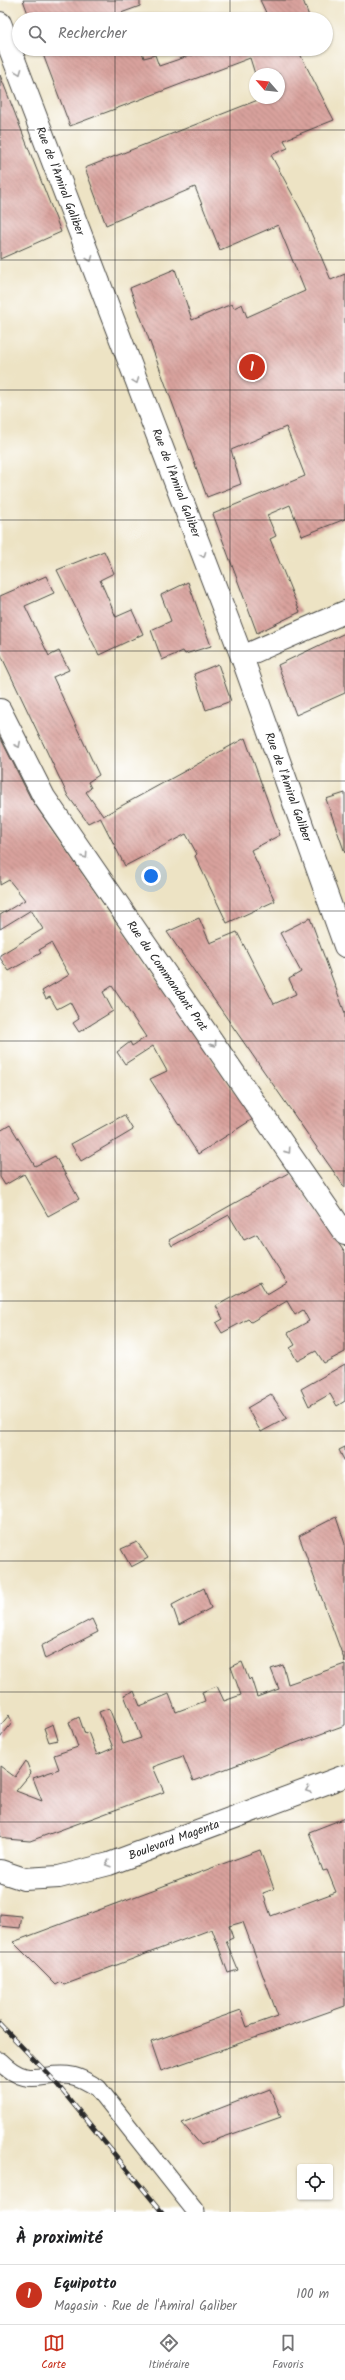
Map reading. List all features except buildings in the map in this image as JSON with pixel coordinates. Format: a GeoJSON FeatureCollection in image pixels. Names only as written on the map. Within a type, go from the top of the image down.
{"type":"FeatureCollection","features":[{"type":"Feature","properties":{"kind":"street","name":"Rue de l'Amiral Galiber"},"geometry":{"type":"LineString","coordinates":[[0,23],[12,54]]}},
{"type":"Feature","properties":{"kind":"street","name":"Rue de l'Amiral Galiber"},"geometry":{"type":"LineString","coordinates":[[13,56],[242,657],[345,946]]}},
{"type":"Feature","properties":{"kind":"street"},"geometry":{"type":"LineString","coordinates":[[242,657],[345,612]]}},
{"type":"Feature","properties":{"kind":"street","name":"Rue du Commandant Prat"},"geometry":{"type":"LineString","coordinates":[[0,710],[44,797],[345,1234]]}},
{"type":"Feature","properties":{"kind":"street","name":"Boulevard Magenta"},"geometry":{"type":"LineString","coordinates":[[0,1871],[24,1879],[59,1877],[109,1864],[345,1776]]}},
{"type":"Feature","properties":{"kind":"lane"},"geometry":{"type":"LineString","coordinates":[[0,2061],[21,2076],[35,2079],[72,2076],[87,2081],[98,2088],[196,2212]]}},
{"type":"Feature","properties":{"kind":"railway"},"geometry":{"type":"LineString","coordinates":[[0,2024],[51,2077],[162,2212]]}},
{"type":"Feature","properties":{"kind":"place","name":"Equipotto"},"geometry":{"type":"Point","coordinates":[252,367]}}]}
